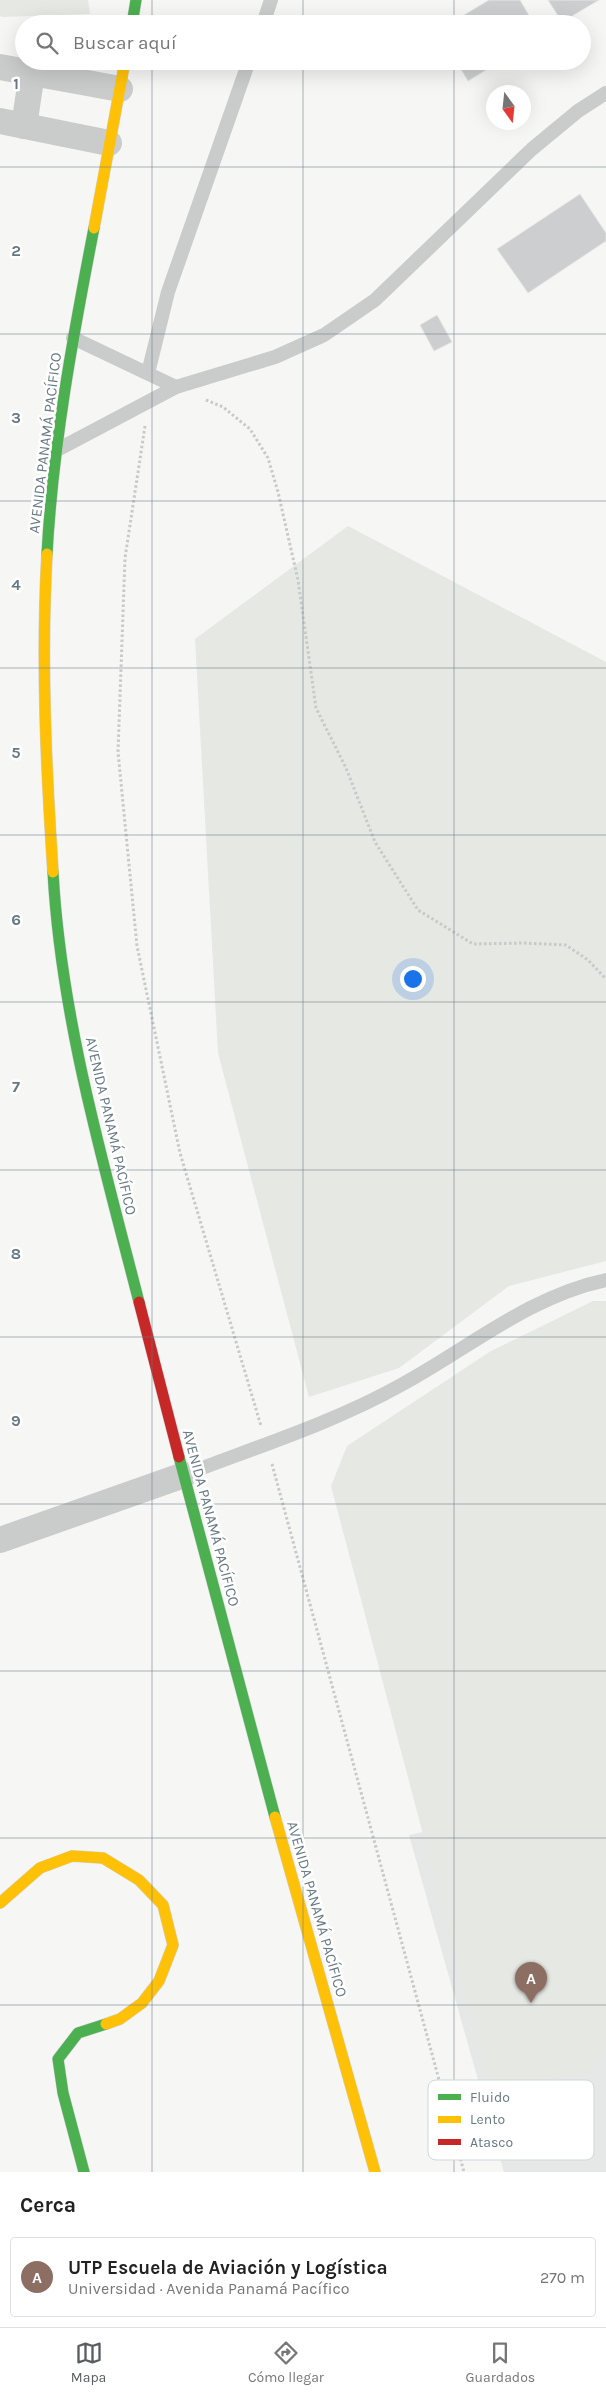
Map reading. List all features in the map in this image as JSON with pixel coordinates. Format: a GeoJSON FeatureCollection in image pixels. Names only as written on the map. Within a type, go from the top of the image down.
{"type":"FeatureCollection","features":[{"type":"Feature","properties":{"kind":"main road"},"geometry":{"type":"LineString","coordinates":[[134,15],[136,0]]}},
{"type":"Feature","properties":{"kind":"main road","name":"AVENIDA PANAMÁ PACÍFICO"},"geometry":{"type":"LineString","coordinates":[[123,70],[73,338],[50,500],[42,632],[44,737],[53,879],[68,1001],[87,1100],[248,1721],[375,2172]]}},
{"type":"Feature","properties":{"kind":"main road"},"geometry":{"type":"LineString","coordinates":[[0,1903],[40,1868],[72,1856],[103,1858],[139,1880],[163,1905],[173,1945],[158,1981],[142,2003],[120,2019],[78,2032],[58,2059],[63,2093],[84,2172]]}},
{"type":"Feature","properties":{"kind":"street"},"geometry":{"type":"LineString","coordinates":[[0,67],[15,70]]}},
{"type":"Feature","properties":{"kind":"street"},"geometry":{"type":"LineString","coordinates":[[16,70],[120,89]]}},
{"type":"Feature","properties":{"kind":"street"},"geometry":{"type":"LineString","coordinates":[[32,73],[12,124],[109,143]]}},
{"type":"Feature","properties":{"kind":"street"},"geometry":{"type":"LineString","coordinates":[[0,1540],[184,1475]]}},
{"type":"Feature","properties":{"kind":"lane"},"geometry":{"type":"LineString","coordinates":[[266,15],[272,0]]}},
{"type":"Feature","properties":{"kind":"lane"},"geometry":{"type":"LineString","coordinates":[[148,373],[168,292],[246,70]]}},
{"type":"Feature","properties":{"kind":"lane"},"geometry":{"type":"LineString","coordinates":[[57,450],[176,387],[275,357],[324,335],[376,300],[532,149],[578,111],[606,92]]}},
{"type":"Feature","properties":{"kind":"lane"},"geometry":{"type":"LineString","coordinates":[[73,338],[176,387]]}},
{"type":"Feature","properties":{"kind":"lane"},"geometry":{"type":"LineString","coordinates":[[184,1475],[352,1410],[402,1385],[533,1305],[606,1280]]}},
{"type":"Feature","properties":{"kind":"path"},"geometry":{"type":"LineString","coordinates":[[176,387],[223,407],[250,428],[268,458],[278,492],[298,580],[316,708],[346,768],[375,842],[418,910],[473,944],[523,943],[566,945],[588,960],[606,979]]}},
{"type":"Feature","properties":{"kind":"path"},"geometry":{"type":"LineString","coordinates":[[149,401],[125,558],[118,752],[137,946],[180,1152],[266,1443],[439,2080]]}},
{"type":"Feature","properties":{"kind":"shaded area"},"geometry":{"type":"Polygon","coordinates":[[[0,0],[88,0],[90,14],[15,15],[15,17],[3,17],[0,16],[0,0]]]}},
{"type":"Feature","properties":{"kind":"shaded area"},"geometry":{"type":"Polygon","coordinates":[[[348,526],[606,662],[606,1261],[509,1286],[399,1368],[309,1397],[218,1053],[195,639],[348,526]]]}},
{"type":"Feature","properties":{"kind":"shaded area"},"geometry":{"type":"Polygon","coordinates":[[[593,1301],[606,1301],[606,2049],[592,2072],[541,2080],[488,2080],[331,1486],[347,1446],[491,1351],[593,1301]]]}},
{"type":"Feature","properties":{"kind":"shaded area"},"geometry":{"type":"Polygon","coordinates":[[[606,1791],[606,2172],[504,2172],[501,2160],[594,2160],[594,2080],[478,2080],[409,1835],[606,1791]]]}},
{"type":"Feature","properties":{"kind":"building"},"geometry":{"type":"Polygon","coordinates":[[[489,0],[520,0],[529,15],[464,15],[489,0]]]}},
{"type":"Feature","properties":{"kind":"building"},"geometry":{"type":"Polygon","coordinates":[[[548,0],[599,0],[574,15],[558,15],[548,0]]]}},
{"type":"Feature","properties":{"kind":"building"},"geometry":{"type":"Polygon","coordinates":[[[461,70],[486,70],[468,81],[461,70]]]}},
{"type":"Feature","properties":{"kind":"building"},"geometry":{"type":"Polygon","coordinates":[[[580,194],[606,233],[606,241],[528,293],[497,249],[580,194]]]}},
{"type":"Feature","properties":{"kind":"building"},"geometry":{"type":"Polygon","coordinates":[[[437,315],[452,342],[434,351],[420,325],[437,315]]]}},
{"type":"Feature","properties":{"kind":"traffic: fast"},"geometry":{"type":"LineString","coordinates":[[134,15],[136,0]]}},
{"type":"Feature","properties":{"kind":"traffic: fast"},"geometry":{"type":"LineString","coordinates":[[47,554],[59,431],[71,350],[94,228]]}},
{"type":"Feature","properties":{"kind":"traffic: fast"},"geometry":{"type":"LineString","coordinates":[[53,872],[58,927],[74,1035],[98,1143],[139,1302]]}},
{"type":"Feature","properties":{"kind":"traffic: fast"},"geometry":{"type":"LineString","coordinates":[[179,1457],[275,1817]]}},
{"type":"Feature","properties":{"kind":"traffic: fast"},"geometry":{"type":"LineString","coordinates":[[84,2172],[63,2093],[58,2059],[78,2033],[106,2024]]}},
{"type":"Feature","properties":{"kind":"traffic: slow"},"geometry":{"type":"LineString","coordinates":[[94,228],[123,70]]}},
{"type":"Feature","properties":{"kind":"traffic: slow"},"geometry":{"type":"LineString","coordinates":[[47,554],[44,634],[45,713],[53,872]]}},
{"type":"Feature","properties":{"kind":"traffic: slow"},"geometry":{"type":"LineString","coordinates":[[275,1817],[375,2172]]}},
{"type":"Feature","properties":{"kind":"traffic: slow"},"geometry":{"type":"LineString","coordinates":[[0,1903],[40,1868],[72,1856],[103,1858],[139,1880],[163,1905],[173,1945],[159,1981],[142,2003],[120,2019],[106,2024]]}},
{"type":"Feature","properties":{"kind":"traffic: jam"},"geometry":{"type":"LineString","coordinates":[[139,1302],[179,1457]]}},
{"type":"Feature","properties":{"kind":"place","name":"UTP Escuela de Aviación y Logística"},"geometry":{"type":"Point","coordinates":[531,2003]}}]}
